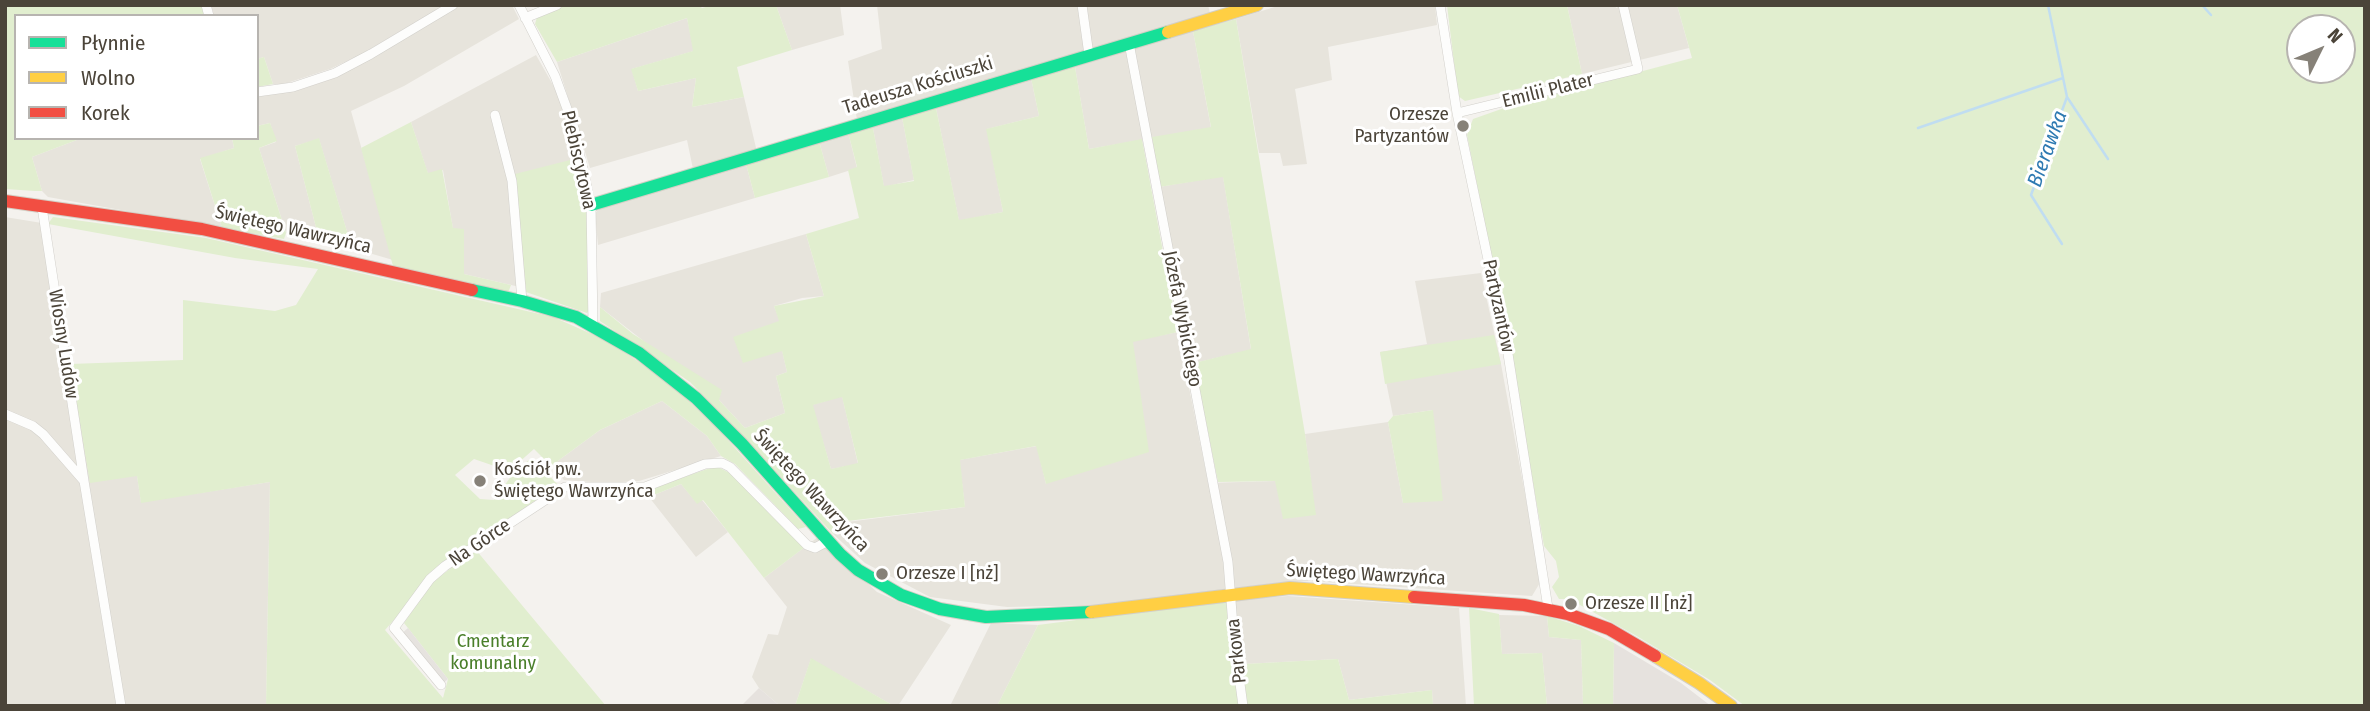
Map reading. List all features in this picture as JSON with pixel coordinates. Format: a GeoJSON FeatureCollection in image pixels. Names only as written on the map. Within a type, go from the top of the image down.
{"type":"FeatureCollection","features":[{"type":"Feature","properties":{"kind":"street"},"geometry":{"type":"LineString","coordinates":[[259,92],[293,87],[335,73],[453,5]]}},
{"type":"Feature","properties":{"kind":"street","name":"Plebiscytowa"},"geometry":{"type":"LineString","coordinates":[[519,5],[555,76],[573,125],[591,205],[593,326]]}},
{"type":"Feature","properties":{"kind":"street"},"geometry":{"type":"LineString","coordinates":[[525,18],[557,5]]}},
{"type":"Feature","properties":{"kind":"street"},"geometry":{"type":"LineString","coordinates":[[1082,5],[1089,54]]}},
{"type":"Feature","properties":{"kind":"street","name":"Tadeusza Kościuszki"},"geometry":{"type":"LineString","coordinates":[[591,205],[1257,5]]}},
{"type":"Feature","properties":{"kind":"street","name":"Partyzantów"},"geometry":{"type":"LineString","coordinates":[[1440,5],[1457,113],[1508,354],[1548,608]]}},
{"type":"Feature","properties":{"kind":"street","name":"Emilii Plater"},"geometry":{"type":"LineString","coordinates":[[1457,113],[1638,69],[1623,5]]}},
{"type":"Feature","properties":{"kind":"street","name":"Józefa Wybickiego"},"geometry":{"type":"LineString","coordinates":[[1129,43],[1228,562],[1231,596]]}},
{"type":"Feature","properties":{"kind":"street"},"geometry":{"type":"LineString","coordinates":[[495,115],[512,181],[522,301]]}},
{"type":"Feature","properties":{"kind":"street","name":"Świętego Wawrzyńca"},"geometry":{"type":"LineString","coordinates":[[5,201],[202,229],[557,310],[593,326],[639,353],[696,398],[853,566],[879,584],[919,602],[960,615],[1005,617],[1079,614],[1290,588],[1548,608],[1609,629],[1699,682],[1731,706]]}},
{"type":"Feature","properties":{"kind":"street","name":"Wiosny Ludów"},"geometry":{"type":"LineString","coordinates":[[43,207],[121,706]]}},
{"type":"Feature","properties":{"kind":"street"},"geometry":{"type":"LineString","coordinates":[[5,414],[33,426],[43,434],[84,481]]}},
{"type":"Feature","properties":{"kind":"street","name":"Na Górce"},"geometry":{"type":"LineString","coordinates":[[441,685],[394,628],[430,579],[445,566],[565,486],[645,487],[705,464],[722,463],[730,467],[807,545],[815,548],[828,541]]}},
{"type":"Feature","properties":{"kind":"street","name":"Parkowa"},"geometry":{"type":"LineString","coordinates":[[1231,596],[1243,706]]}},
{"type":"Feature","properties":{"kind":"shaded area"},"geometry":{"type":"Polygon","coordinates":[[[211,5],[445,5],[360,55],[330,69],[284,84],[273,84],[264,57],[259,58],[259,14],[213,14],[211,5]]]}},
{"type":"Feature","properties":{"kind":"shaded area"},"geometry":{"type":"Polygon","coordinates":[[[460,5],[512,5],[519,19],[404,86],[351,111],[393,260],[352,248],[319,139],[295,146],[320,243],[286,233],[259,148],[276,142],[270,123],[259,126],[259,93],[345,72],[460,5]]]}},
{"type":"Feature","properties":{"kind":"shaded area"},"geometry":{"type":"Polygon","coordinates":[[[776,5],[840,5],[844,35],[792,50],[776,5]]]}},
{"type":"Feature","properties":{"kind":"shaded area"},"geometry":{"type":"Polygon","coordinates":[[[877,5],[1208,5],[1210,13],[857,120],[848,61],[882,49],[877,5]]]}},
{"type":"Feature","properties":{"kind":"shaded area"},"geometry":{"type":"Polygon","coordinates":[[[1281,5],[1435,5],[1437,25],[1328,47],[1332,80],[1295,89],[1307,164],[1283,166],[1280,153],[1259,153],[1236,19],[1281,5]]]}},
{"type":"Feature","properties":{"kind":"shaded area"},"geometry":{"type":"Polygon","coordinates":[[[1567,5],[1615,5],[1616,8],[1622,5],[1677,5],[1689,48],[1582,74],[1567,5]]]}},
{"type":"Feature","properties":{"kind":"shaded area"},"geometry":{"type":"Polygon","coordinates":[[[687,18],[694,51],[632,69],[638,91],[696,78],[692,107],[744,97],[757,152],[693,169],[687,140],[590,168],[557,62],[687,18]]]}},
{"type":"Feature","properties":{"kind":"shaded area"},"geometry":{"type":"Polygon","coordinates":[[[1193,31],[1211,128],[1089,149],[1075,67],[1193,31]]]}},
{"type":"Feature","properties":{"kind":"shaded area"},"geometry":{"type":"Polygon","coordinates":[[[536,55],[557,92],[578,158],[524,288],[464,274],[464,229],[453,229],[443,170],[428,174],[411,122],[536,55]]]}},
{"type":"Feature","properties":{"kind":"shaded area"},"geometry":{"type":"Polygon","coordinates":[[[1031,78],[1039,116],[987,129],[1003,212],[959,221],[936,108],[1031,78]]]}},
{"type":"Feature","properties":{"kind":"shaded area"},"geometry":{"type":"Polygon","coordinates":[[[902,117],[914,180],[884,187],[872,123],[902,117]]]}},
{"type":"Feature","properties":{"kind":"shaded area"},"geometry":{"type":"Polygon","coordinates":[[[848,132],[857,168],[829,177],[819,141],[848,132]]]}},
{"type":"Feature","properties":{"kind":"shaded area"},"geometry":{"type":"Polygon","coordinates":[[[77,140],[232,140],[234,148],[200,159],[222,228],[48,197],[42,191],[32,157],[77,140]]]}},
{"type":"Feature","properties":{"kind":"shaded area"},"geometry":{"type":"Polygon","coordinates":[[[746,164],[755,198],[598,245],[595,213],[603,206],[746,164]]]}},
{"type":"Feature","properties":{"kind":"shaded area"},"geometry":{"type":"Polygon","coordinates":[[[1223,176],[1251,350],[1194,363],[1159,187],[1223,176]]]}},
{"type":"Feature","properties":{"kind":"shaded area"},"geometry":{"type":"Polygon","coordinates":[[[5,217],[48,224],[70,364],[137,476],[141,502],[270,482],[266,706],[5,706],[5,217]]]}},
{"type":"Feature","properties":{"kind":"shaded area"},"geometry":{"type":"Polygon","coordinates":[[[806,234],[824,296],[802,298],[774,306],[780,321],[787,372],[776,376],[785,413],[745,428],[719,400],[600,307],[601,293],[806,234]]]}},
{"type":"Feature","properties":{"kind":"shaded area"},"geometry":{"type":"Polygon","coordinates":[[[1481,273],[1501,364],[1541,581],[1532,596],[1310,581],[1097,605],[1007,607],[930,597],[865,563],[833,534],[839,523],[965,507],[959,460],[1037,446],[1046,484],[1132,341],[1178,332],[1208,483],[1275,481],[1315,515],[1305,434],[1388,422],[1403,503],[1433,410],[1393,416],[1380,352],[1427,344],[1415,281],[1481,273]]]}},
{"type":"Feature","properties":{"kind":"shaded area"},"geometry":{"type":"Polygon","coordinates":[[[842,396],[858,464],[831,469],[812,405],[842,396]]]}},
{"type":"Feature","properties":{"kind":"shaded area"},"geometry":{"type":"Polygon","coordinates":[[[662,401],[707,436],[721,456],[639,481],[605,483],[564,480],[551,466],[600,430],[662,401]]]}},
{"type":"Feature","properties":{"kind":"shaded area"},"geometry":{"type":"Polygon","coordinates":[[[681,484],[697,503],[702,500],[728,532],[696,557],[649,497],[681,484]]]}},
{"type":"Feature","properties":{"kind":"shaded area"},"geometry":{"type":"Polygon","coordinates":[[[818,537],[877,592],[951,625],[898,706],[811,659],[795,706],[780,706],[759,688],[752,677],[768,634],[778,635],[787,607],[764,578],[818,537]]]}},
{"type":"Feature","properties":{"kind":"shaded area"},"geometry":{"type":"Polygon","coordinates":[[[1288,596],[1459,608],[1466,706],[1433,706],[1432,690],[1349,700],[1338,659],[1244,664],[1236,630],[1235,600],[1288,596]]]}},
{"type":"Feature","properties":{"kind":"shaded area"},"geometry":{"type":"Polygon","coordinates":[[[1499,615],[1547,616],[1549,637],[1581,640],[1583,704],[1547,706],[1542,653],[1502,654],[1499,615]]]}},
{"type":"Feature","properties":{"kind":"shaded area"},"geometry":{"type":"Polygon","coordinates":[[[991,623],[1038,625],[997,706],[950,706],[991,623]]]}},
{"type":"Feature","properties":{"kind":"shaded area"},"geometry":{"type":"Polygon","coordinates":[[[408,628],[448,679],[441,685],[400,635],[408,628]]]}},
{"type":"Feature","properties":{"kind":"shaded area"},"geometry":{"type":"Polygon","coordinates":[[[1614,643],[1681,683],[1711,706],[1613,706],[1614,643]]]}},
{"type":"Feature","properties":{"kind":"shaded area"},"geometry":{"type":"Polygon","coordinates":[[[759,688],[780,706],[741,706],[759,688]]]}},
{"type":"Feature","properties":{"kind":"green space"},"geometry":{"type":"Polygon","coordinates":[[[5,5],[206,5],[208,14],[14,14],[14,140],[77,140],[32,157],[42,191],[5,189],[5,5]]]}},
{"type":"Feature","properties":{"kind":"green space"},"geometry":{"type":"Polygon","coordinates":[[[567,5],[699,5],[702,8],[713,5],[776,5],[792,50],[737,67],[744,97],[692,107],[696,78],[638,91],[631,69],[693,51],[687,18],[557,62],[535,24],[537,17],[567,5]]]}},
{"type":"Feature","properties":{"kind":"green space"},"geometry":{"type":"Polygon","coordinates":[[[1447,5],[1567,5],[1582,74],[1465,101],[1458,96],[1447,5]]]}},
{"type":"Feature","properties":{"kind":"green space"},"geometry":{"type":"Polygon","coordinates":[[[1677,5],[2365,5],[2365,706],[1745,706],[1710,680],[1635,635],[1569,599],[1559,599],[1552,587],[1559,577],[1556,561],[1544,546],[1509,345],[1467,135],[1473,119],[1507,107],[1692,58],[1677,5]]]}},
{"type":"Feature","properties":{"kind":"green space"},"geometry":{"type":"Polygon","coordinates":[[[1236,19],[1316,515],[1283,519],[1275,481],[1218,482],[1194,363],[1251,349],[1223,177],[1159,187],[1152,137],[1211,127],[1193,31],[1236,19]]]}},
{"type":"Feature","properties":{"kind":"green space"},"geometry":{"type":"Polygon","coordinates":[[[264,57],[273,84],[259,87],[259,58],[264,57]]]}},
{"type":"Feature","properties":{"kind":"green space"},"geometry":{"type":"Polygon","coordinates":[[[1075,67],[1089,149],[1142,139],[1178,332],[1133,342],[1149,452],[1046,484],[1036,446],[960,460],[965,507],[839,522],[833,534],[690,382],[600,321],[600,307],[633,334],[722,390],[719,400],[745,428],[785,413],[776,376],[787,372],[782,351],[743,363],[733,337],[779,321],[774,306],[824,296],[806,234],[859,218],[848,170],[857,167],[848,132],[872,123],[884,186],[914,181],[902,117],[936,108],[959,220],[1003,212],[986,129],[1039,116],[1031,78],[1075,67]],[[842,397],[813,405],[831,469],[858,463],[842,397]]]}},
{"type":"Feature","properties":{"kind":"green space"},"geometry":{"type":"Polygon","coordinates":[[[411,122],[428,173],[442,169],[453,228],[464,229],[464,274],[511,285],[508,293],[393,266],[361,148],[411,122]]]}},
{"type":"Feature","properties":{"kind":"green space"},"geometry":{"type":"Polygon","coordinates":[[[270,123],[277,141],[259,148],[286,233],[284,239],[222,228],[200,158],[234,148],[232,140],[259,140],[259,126],[270,123]]]}},
{"type":"Feature","properties":{"kind":"green space"},"geometry":{"type":"Polygon","coordinates":[[[319,138],[352,248],[320,243],[295,146],[319,138]]]}},
{"type":"Feature","properties":{"kind":"green space"},"geometry":{"type":"Polygon","coordinates":[[[819,141],[829,177],[755,198],[746,164],[819,141]]]}},
{"type":"Feature","properties":{"kind":"green space"},"geometry":{"type":"Polygon","coordinates":[[[578,158],[587,206],[590,309],[587,313],[526,292],[515,174],[578,158]]]}},
{"type":"Feature","properties":{"kind":"green space","name":"Cmentarz komunalny"},"geometry":{"type":"Polygon","coordinates":[[[53,217],[206,238],[553,317],[610,342],[672,385],[718,429],[806,527],[798,529],[735,464],[721,456],[707,436],[662,401],[600,430],[551,466],[534,449],[509,471],[474,459],[455,475],[480,499],[494,500],[512,475],[530,459],[558,485],[444,564],[385,630],[443,698],[448,679],[404,623],[432,582],[476,550],[606,706],[266,706],[270,482],[141,503],[137,476],[90,483],[70,364],[183,360],[183,300],[275,311],[296,305],[318,269],[235,258],[48,224],[53,217]]]}},
{"type":"Feature","properties":{"kind":"green space"},"geometry":{"type":"Polygon","coordinates":[[[1494,335],[1501,364],[1385,384],[1380,352],[1494,335]]]}},
{"type":"Feature","properties":{"kind":"green space"},"geometry":{"type":"Polygon","coordinates":[[[1433,410],[1443,501],[1403,503],[1388,422],[1393,416],[1433,410]]]}},
{"type":"Feature","properties":{"kind":"green space"},"geometry":{"type":"Polygon","coordinates":[[[716,466],[730,473],[805,547],[764,578],[703,500],[697,504],[681,484],[649,497],[643,491],[716,466]]]}},
{"type":"Feature","properties":{"kind":"green space"},"geometry":{"type":"Polygon","coordinates":[[[1230,600],[1244,664],[1338,659],[1349,700],[1432,690],[1433,706],[997,706],[1038,625],[1230,600]]]}},
{"type":"Feature","properties":{"kind":"green space"},"geometry":{"type":"Polygon","coordinates":[[[1469,608],[1499,614],[1502,654],[1542,653],[1547,706],[1474,706],[1469,608]]]}},
{"type":"Feature","properties":{"kind":"green space"},"geometry":{"type":"Polygon","coordinates":[[[1547,616],[1579,626],[1614,643],[1613,706],[1562,706],[1583,704],[1581,640],[1549,637],[1547,616]]]}},
{"type":"Feature","properties":{"kind":"green space"},"geometry":{"type":"Polygon","coordinates":[[[811,658],[894,706],[795,706],[811,658]]]}},
{"type":"Feature","properties":{"kind":"waterway","name":"Bierawka"},"geometry":{"type":"LineString","coordinates":[[2048,5],[2067,97],[2031,195],[2062,244]]}},
{"type":"Feature","properties":{"kind":"waterway"},"geometry":{"type":"LineString","coordinates":[[2202,5],[2211,15]]}},
{"type":"Feature","properties":{"kind":"waterway"},"geometry":{"type":"LineString","coordinates":[[1918,128],[2063,78]]}},
{"type":"Feature","properties":{"kind":"waterway"},"geometry":{"type":"LineString","coordinates":[[2067,97],[2108,159]]}},
{"type":"Feature","properties":{"kind":"traffic: fast"},"geometry":{"type":"LineString","coordinates":[[591,205],[1168,32]]}},
{"type":"Feature","properties":{"kind":"traffic: fast"},"geometry":{"type":"LineString","coordinates":[[472,290],[576,317],[639,353],[696,398],[742,444],[840,554],[858,570],[901,595],[940,609],[986,617],[1091,612]]}},
{"type":"Feature","properties":{"kind":"traffic: slow"},"geometry":{"type":"LineString","coordinates":[[1168,32],[1257,5]]}},
{"type":"Feature","properties":{"kind":"traffic: slow"},"geometry":{"type":"LineString","coordinates":[[1091,612],[1290,588],[1414,597]]}},
{"type":"Feature","properties":{"kind":"traffic: slow"},"geometry":{"type":"LineString","coordinates":[[1655,656],[1731,706]]}},
{"type":"Feature","properties":{"kind":"traffic: jam"},"geometry":{"type":"LineString","coordinates":[[5,201],[202,229],[472,290]]}},
{"type":"Feature","properties":{"kind":"traffic: jam"},"geometry":{"type":"LineString","coordinates":[[1414,597],[1524,605],[1568,614],[1609,629],[1655,656]]}},
{"type":"Feature","properties":{"kind":"place","name":"Orzesze Partyzantów"},"geometry":{"type":"Point","coordinates":[1463,126]}},
{"type":"Feature","properties":{"kind":"place","name":"Kościół pw. Świętego Wawrzyńca"},"geometry":{"type":"Point","coordinates":[480,481]}},
{"type":"Feature","properties":{"kind":"place","name":"Orzesze I [nż]"},"geometry":{"type":"Point","coordinates":[882,574]}},
{"type":"Feature","properties":{"kind":"place","name":"Orzesze II [nż]"},"geometry":{"type":"Point","coordinates":[1571,604]}}]}
